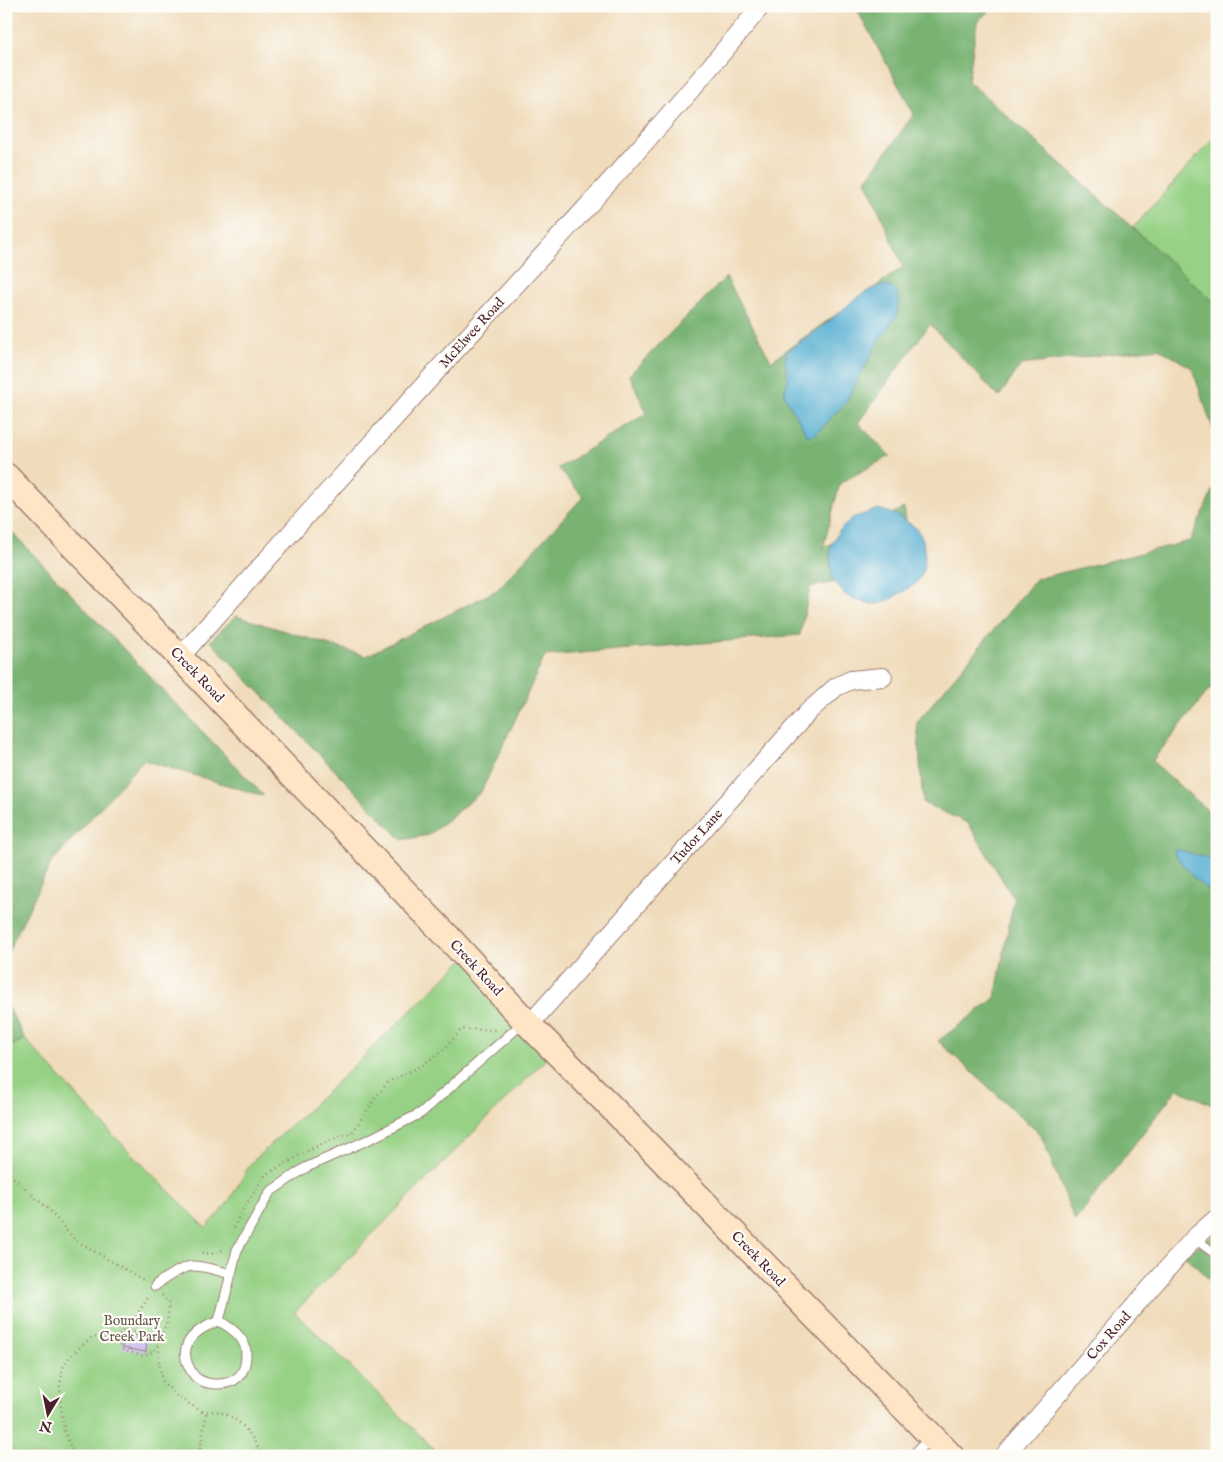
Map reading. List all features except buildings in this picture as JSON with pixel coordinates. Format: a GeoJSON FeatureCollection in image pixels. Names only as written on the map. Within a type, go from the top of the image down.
{"type":"FeatureCollection","features":[{"type":"Feature","properties":{"kind":"main road","name":"Creek Road"},"geometry":{"type":"LineString","coordinates":[[6,476],[447,936],[527,1023],[951,1456]]}},
{"type":"Feature","properties":{"kind":"street","name":"McElwee Road"},"geometry":{"type":"LineString","coordinates":[[180,657],[359,455],[596,197],[761,6]]}},
{"type":"Feature","properties":{"kind":"street","name":"Tudor Lane"},"geometry":{"type":"LineString","coordinates":[[527,1023],[810,711],[836,687],[851,680],[883,677]]}},
{"type":"Feature","properties":{"kind":"street","name":"Cox Road"},"geometry":{"type":"LineString","coordinates":[[1004,1456],[1194,1238],[1217,1218]]}},
{"type":"Feature","properties":{"kind":"lane"},"geometry":{"type":"LineString","coordinates":[[219,1321],[237,1250],[270,1192],[305,1168],[372,1138],[421,1113],[527,1023]]}},
{"type":"Feature","properties":{"kind":"lane"},"geometry":{"type":"LineString","coordinates":[[1194,1238],[1217,1255]]}},
{"type":"Feature","properties":{"kind":"lane"},"geometry":{"type":"LineString","coordinates":[[155,1286],[165,1278],[191,1266],[231,1274]]}},
{"type":"Feature","properties":{"kind":"lane"},"geometry":{"type":"LineString","coordinates":[[219,1321],[234,1329],[246,1350],[246,1363],[238,1377],[225,1384],[198,1380],[190,1371],[184,1359],[185,1348],[191,1337],[208,1325],[219,1321]]}},
{"type":"Feature","properties":{"kind":"lane"},"geometry":{"type":"LineString","coordinates":[[912,1456],[932,1436]]}},
{"type":"Feature","properties":{"kind":"path"},"geometry":{"type":"LineString","coordinates":[[234,1229],[239,1216],[265,1175],[313,1148],[342,1135],[351,1134],[388,1082],[423,1065],[443,1050],[462,1029],[499,1030]]}},
{"type":"Feature","properties":{"kind":"path"},"geometry":{"type":"LineString","coordinates":[[6,1171],[48,1209],[75,1240],[155,1286],[169,1304],[167,1322],[159,1342],[154,1351],[144,1356],[122,1350],[118,1339],[123,1328],[159,1342]]}},
{"type":"Feature","properties":{"kind":"path"},"geometry":{"type":"LineString","coordinates":[[191,1266],[200,1254],[215,1254],[227,1248]]}},
{"type":"Feature","properties":{"kind":"path"},"geometry":{"type":"LineString","coordinates":[[134,1332],[137,1315],[155,1286]]}},
{"type":"Feature","properties":{"kind":"path"},"geometry":{"type":"LineString","coordinates":[[72,1450],[64,1430],[61,1406],[60,1386],[63,1367],[71,1355],[92,1338],[118,1339]]}},
{"type":"Feature","properties":{"kind":"path"},"geometry":{"type":"LineString","coordinates":[[159,1342],[159,1363],[162,1382],[177,1396],[206,1414],[199,1456]]}},
{"type":"Feature","properties":{"kind":"path"},"geometry":{"type":"LineString","coordinates":[[202,1412],[222,1412],[238,1422],[255,1439],[262,1456]]}},
{"type":"Feature","properties":{"kind":"green space"},"geometry":{"type":"Polygon","coordinates":[[[855,6],[994,6],[977,22],[968,81],[1217,305],[1217,441],[1192,368],[1158,348],[1021,365],[999,397],[930,324],[858,423],[890,456],[840,483],[823,548],[904,508],[914,567],[810,587],[800,635],[545,656],[481,792],[429,835],[402,840],[210,641],[236,616],[366,656],[497,590],[583,497],[558,468],[647,413],[629,375],[726,277],[771,361],[903,267],[866,180],[914,114],[855,6]]]}},
{"type":"Feature","properties":{"kind":"green space"},"geometry":{"type":"Polygon","coordinates":[[[1217,134],[1217,305],[1133,228],[1217,134]]]}},
{"type":"Feature","properties":{"kind":"green space"},"geometry":{"type":"Polygon","coordinates":[[[1217,482],[1217,680],[1152,761],[1217,819],[1217,1107],[1177,1089],[1075,1221],[1041,1135],[938,1041],[995,998],[1014,899],[968,823],[923,803],[917,722],[1036,579],[1190,541],[1217,482]]]}},
{"type":"Feature","properties":{"kind":"green space"},"geometry":{"type":"Polygon","coordinates":[[[6,526],[264,796],[143,760],[51,863],[6,956],[6,526]]]}},
{"type":"Feature","properties":{"kind":"green space","name":"Boundary Creek Park"},"geometry":{"type":"Polygon","coordinates":[[[465,958],[554,1051],[295,1312],[441,1456],[6,1456],[6,1048],[25,1039],[113,1135],[206,1228],[227,1204],[251,1163],[465,958]]]}},
{"type":"Feature","properties":{"kind":"green space"},"geometry":{"type":"Polygon","coordinates":[[[6,1003],[25,1039],[6,1048],[6,1003]]]}},
{"type":"Feature","properties":{"kind":"green space"},"geometry":{"type":"Polygon","coordinates":[[[1217,1233],[1217,1287],[1184,1255],[1217,1233]]]}},
{"type":"Feature","properties":{"kind":"water"},"geometry":{"type":"Polygon","coordinates":[[[882,285],[893,288],[897,292],[899,300],[897,315],[876,346],[846,402],[817,433],[810,436],[807,435],[784,395],[788,379],[786,353],[867,291],[882,285]]]}},
{"type":"Feature","properties":{"kind":"water"},"geometry":{"type":"Polygon","coordinates":[[[879,509],[897,515],[916,528],[923,539],[925,557],[923,572],[916,584],[887,601],[872,604],[844,594],[832,579],[830,552],[831,545],[839,531],[852,518],[879,509]]]}},
{"type":"Feature","properties":{"kind":"water"},"geometry":{"type":"Polygon","coordinates":[[[1174,850],[1217,861],[1217,894],[1194,878],[1175,855],[1174,850]]]}},
{"type":"Feature","properties":{"kind":"water"},"geometry":{"type":"Polygon","coordinates":[[[1215,907],[1217,908],[1217,934],[1212,920],[1215,907]]]}}]}
